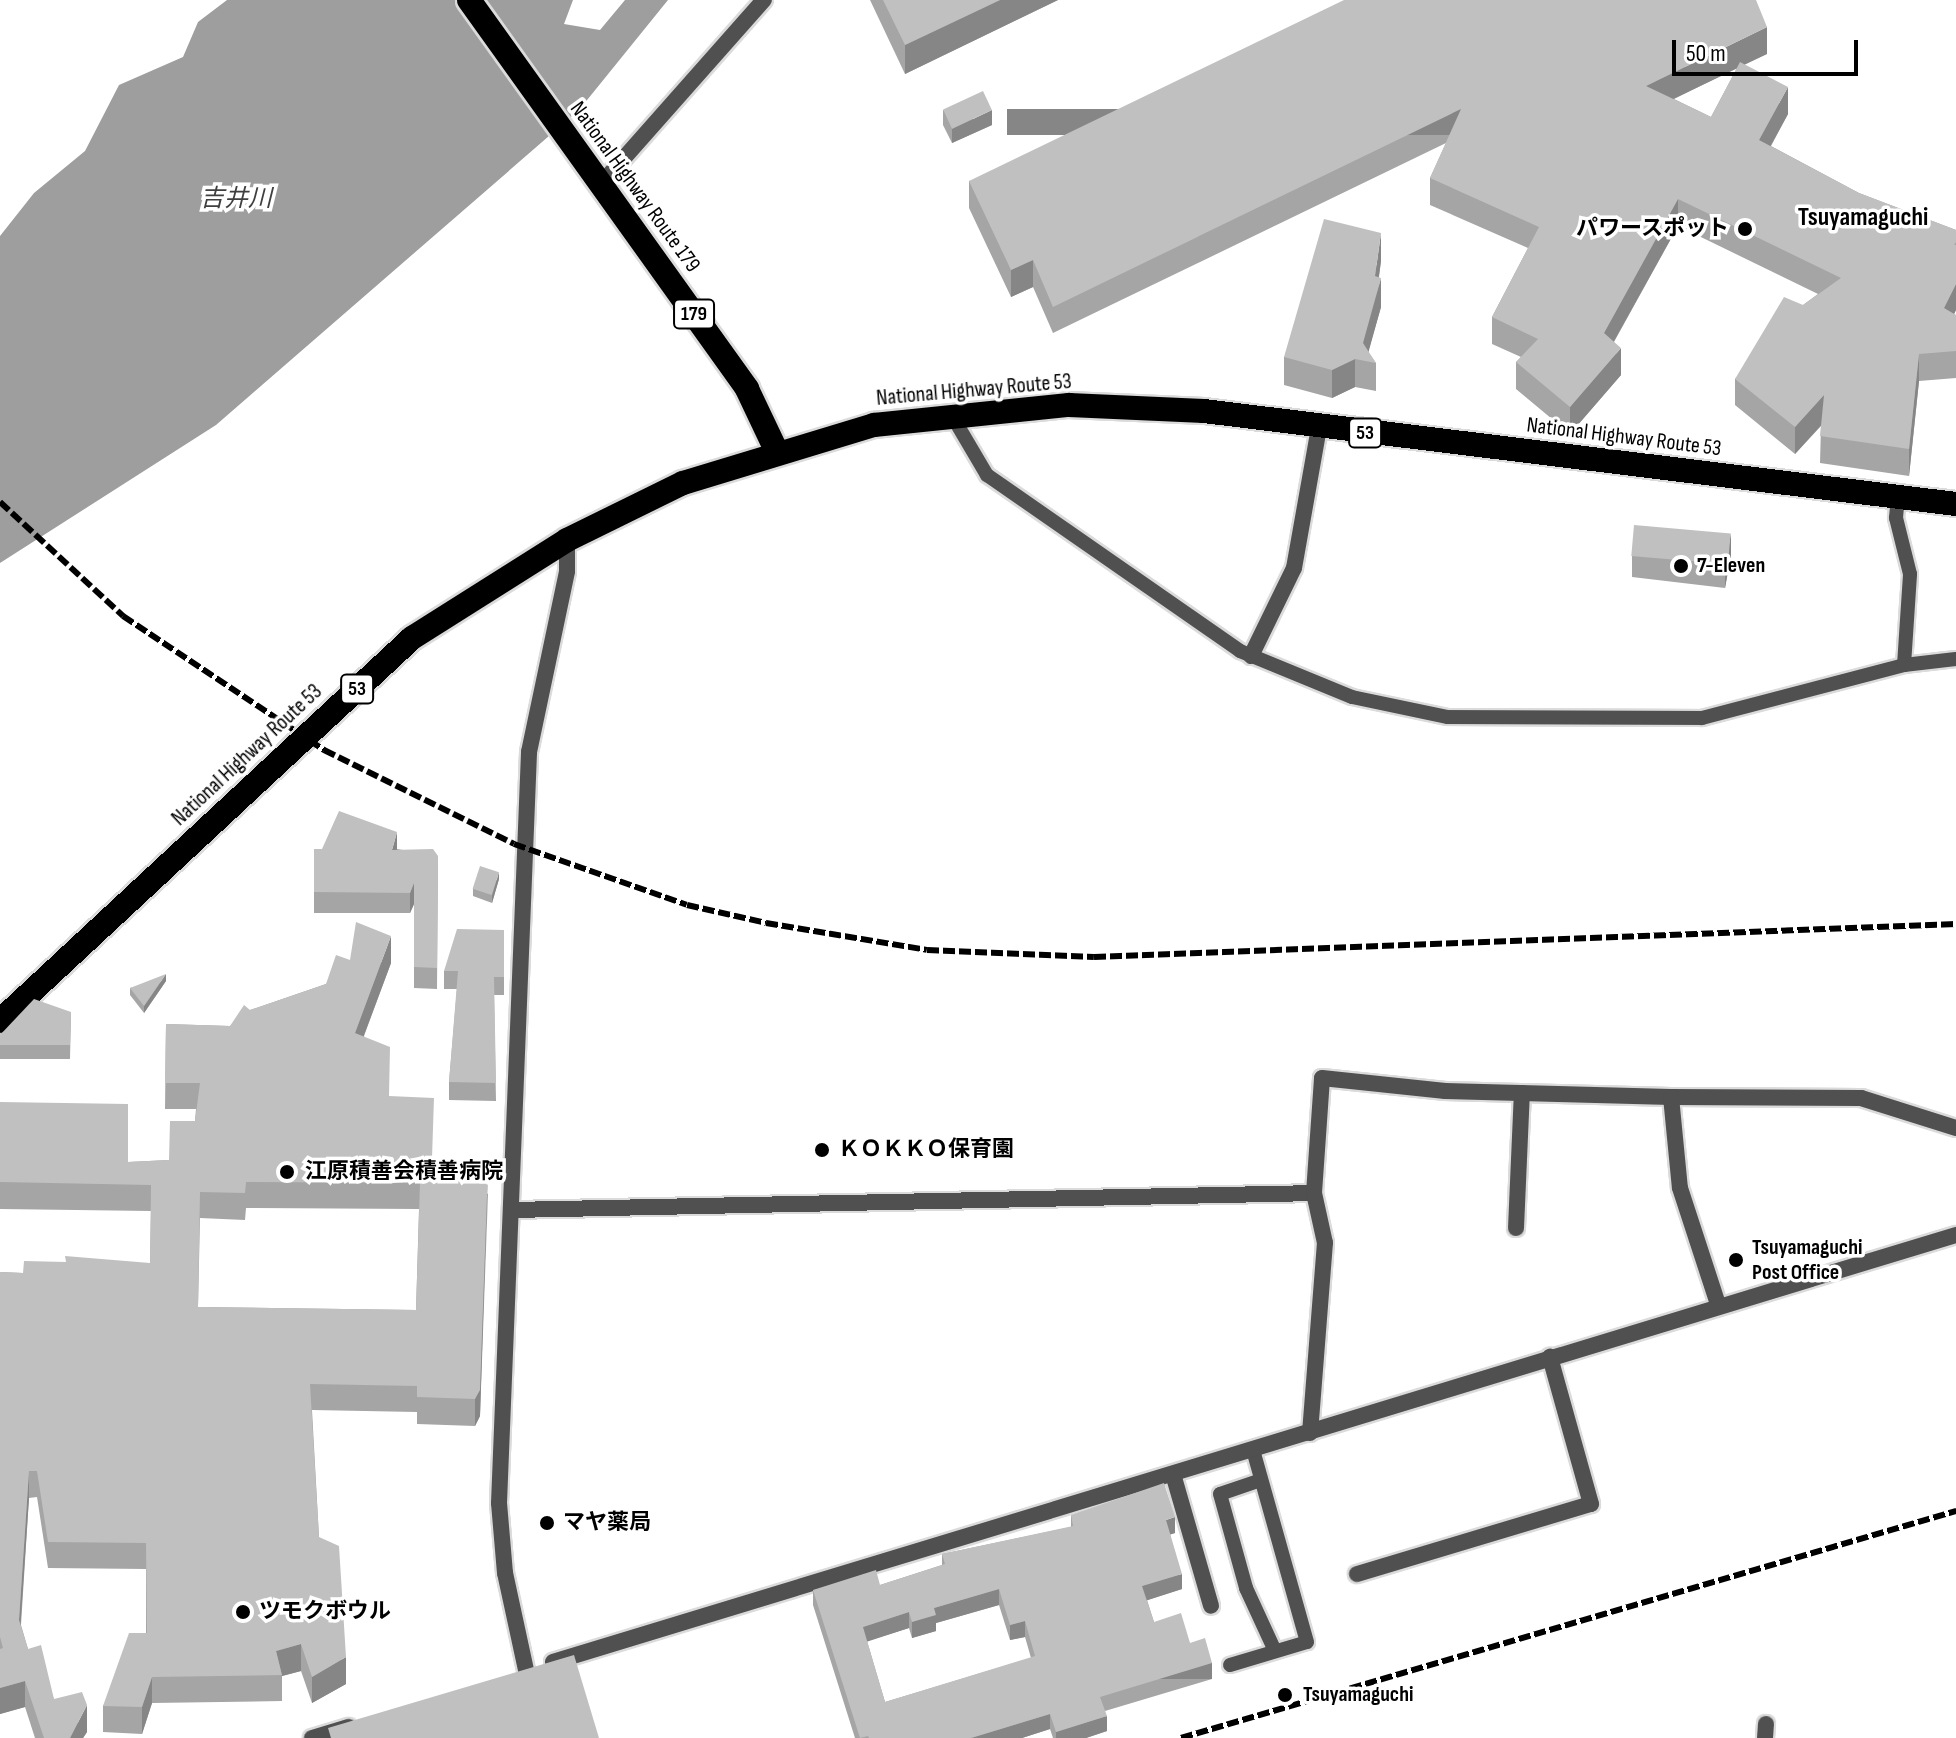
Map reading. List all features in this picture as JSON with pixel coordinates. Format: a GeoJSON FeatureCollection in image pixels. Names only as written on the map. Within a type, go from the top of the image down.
{"type":"FeatureCollection","features":[{"type":"Feature","properties":{"kind":"highway","name":"National Highway Route 179"},"geometry":{"type":"LineString","coordinates":[[469,0],[747,389],[776,450]]}},
{"type":"Feature","properties":{"kind":"highway","name":"National Highway Route 53"},"geometry":{"type":"LineString","coordinates":[[0,1021],[412,638],[567,540],[683,483],[776,450],[951,414],[1069,405],[1204,411],[1956,504]]}},
{"type":"Feature","properties":{"kind":"street"},"geometry":{"type":"LineString","coordinates":[[601,184],[764,0]]}},
{"type":"Feature","properties":{"kind":"street"},"geometry":{"type":"LineString","coordinates":[[1251,656],[1294,568],[1319,427]]}},
{"type":"Feature","properties":{"kind":"street"},"geometry":{"type":"LineString","coordinates":[[567,540],[567,571],[529,752],[499,1503],[519,1673],[1310,1433],[1718,1304],[1956,1235]]}},
{"type":"Feature","properties":{"kind":"street"},"geometry":{"type":"LineString","coordinates":[[1310,1433],[1325,1243],[1314,1193],[1322,1078],[1522,1093],[1861,1098],[1956,1128]]}},
{"type":"Feature","properties":{"kind":"street"},"geometry":{"type":"LineString","coordinates":[[1516,1228],[1522,1093]]}},
{"type":"Feature","properties":{"kind":"street"},"geometry":{"type":"LineString","coordinates":[[1671,1097],[1680,1188],[1718,1304]]}},
{"type":"Feature","properties":{"kind":"street"},"geometry":{"type":"LineString","coordinates":[[512,1210],[1314,1193]]}},
{"type":"Feature","properties":{"kind":"street"},"geometry":{"type":"LineString","coordinates":[[1357,1574],[1591,1504],[1550,1357]]}},
{"type":"Feature","properties":{"kind":"street"},"geometry":{"type":"LineString","coordinates":[[1173,1474],[1211,1606]]}},
{"type":"Feature","properties":{"kind":"street"},"geometry":{"type":"LineString","coordinates":[[312,1738],[363,1722]]}},
{"type":"Feature","properties":{"kind":"lane"},"geometry":{"type":"LineString","coordinates":[[951,414],[987,475],[1251,656],[1352,697],[1448,717],[1702,718],[1904,665],[1956,659]]}},
{"type":"Feature","properties":{"kind":"lane"},"geometry":{"type":"LineString","coordinates":[[1898,496],[1896,518],[1910,574],[1904,665]]}},
{"type":"Feature","properties":{"kind":"lane"},"geometry":{"type":"LineString","coordinates":[[1230,1665],[1307,1642],[1253,1450]]}},
{"type":"Feature","properties":{"kind":"lane"},"geometry":{"type":"LineString","coordinates":[[1261,1480],[1220,1494],[1246,1588],[1275,1651]]}},
{"type":"Feature","properties":{"kind":"water","name":"吉井川"},"geometry":{"type":"Polygon","coordinates":[[[227,0],[573,0],[564,24],[600,30],[625,0],[668,0],[579,110],[216,425],[0,563],[0,236],[34,193],[85,151],[119,85],[183,57],[198,22],[227,0]]]}},
{"type":"Feature","properties":{"kind":"building"},"geometry":{"type":"Polygon","coordinates":[[[883,0],[1000,0],[905,45],[883,0]]]}},
{"type":"Feature","properties":{"kind":"building"},"geometry":{"type":"Polygon","coordinates":[[[1344,0],[1756,0],[1767,27],[1646,86],[1711,117],[1740,62],[1788,87],[1759,140],[1859,193],[1956,230],[1956,284],[1944,308],[1956,315],[1956,351],[1919,354],[1909,449],[1820,436],[1824,395],[1795,427],[1735,379],[1784,297],[1803,305],[1841,278],[1678,199],[1604,333],[1621,348],[1570,407],[1516,362],[1538,339],[1492,317],[1539,227],[1430,178],[1461,109],[1053,307],[1033,260],[1011,270],[969,181],[1344,0]]]}},
{"type":"Feature","properties":{"kind":"building"},"geometry":{"type":"Polygon","coordinates":[[[983,91],[992,110],[952,129],[943,110],[983,91]]]}},
{"type":"Feature","properties":{"kind":"building"},"geometry":{"type":"Polygon","coordinates":[[[1324,219],[1381,233],[1375,276],[1381,278],[1363,343],[1376,363],[1355,359],[1332,370],[1284,357],[1324,219]]]}},
{"type":"Feature","properties":{"kind":"building"},"geometry":{"type":"Polygon","coordinates":[[[1634,525],[1731,533],[1728,564],[1631,556],[1634,525]]]}},
{"type":"Feature","properties":{"kind":"building"},"geometry":{"type":"Polygon","coordinates":[[[339,811],[397,832],[392,850],[433,849],[438,856],[437,968],[414,967],[414,883],[410,893],[314,892],[314,849],[322,849],[339,811]]]}},
{"type":"Feature","properties":{"kind":"building"},"geometry":{"type":"Polygon","coordinates":[[[480,866],[499,872],[492,895],[473,889],[480,866]]]}},
{"type":"Feature","properties":{"kind":"building"},"geometry":{"type":"Polygon","coordinates":[[[356,922],[391,936],[355,1033],[390,1047],[389,1096],[434,1098],[432,1158],[444,1158],[444,1167],[488,1168],[480,1390],[475,1399],[417,1397],[417,1386],[310,1384],[319,1537],[339,1546],[346,1657],[312,1677],[301,1644],[276,1651],[282,1675],[152,1677],[142,1707],[103,1706],[129,1633],[147,1633],[146,1543],[48,1542],[37,1471],[29,1471],[19,1620],[28,1649],[41,1645],[54,1699],[82,1692],[87,1705],[70,1738],[44,1738],[25,1681],[0,1688],[0,1649],[3,1648],[0,1637],[0,1272],[23,1273],[24,1261],[66,1262],[65,1256],[150,1263],[151,1185],[0,1182],[0,1102],[128,1104],[128,1162],[169,1160],[170,1121],[195,1121],[200,1083],[165,1083],[166,1024],[230,1026],[244,1005],[250,1010],[326,984],[336,955],[350,960],[356,922]],[[246,1182],[245,1193],[200,1192],[198,1307],[416,1310],[420,1183],[246,1182]]]}},
{"type":"Feature","properties":{"kind":"building"},"geometry":{"type":"Polygon","coordinates":[[[457,929],[504,930],[504,977],[494,977],[496,1083],[449,1082],[458,971],[444,971],[457,929]]]}},
{"type":"Feature","properties":{"kind":"building"},"geometry":{"type":"Polygon","coordinates":[[[166,974],[144,1006],[130,988],[166,974]]]}},
{"type":"Feature","properties":{"kind":"building"},"geometry":{"type":"Polygon","coordinates":[[[34,999],[71,1012],[70,1045],[0,1045],[0,1035],[34,999]]]}},
{"type":"Feature","properties":{"kind":"building"},"geometry":{"type":"Polygon","coordinates":[[[1164,1483],[1175,1517],[1166,1520],[1182,1574],[1142,1586],[1154,1622],[1181,1613],[1190,1643],[1205,1638],[1212,1663],[1100,1697],[1107,1716],[1056,1732],[1050,1714],[971,1738],[860,1738],[813,1590],[876,1570],[880,1585],[945,1564],[942,1554],[1073,1526],[1071,1515],[1164,1483]],[[999,1589],[934,1608],[936,1615],[912,1622],[909,1612],[863,1627],[885,1702],[1035,1656],[1025,1621],[1010,1625],[999,1589]]]}},
{"type":"Feature","properties":{"kind":"building"},"geometry":{"type":"Polygon","coordinates":[[[574,1655],[599,1738],[331,1738],[328,1728],[574,1655]]]}},
{"type":"Feature","properties":{"kind":"railway"},"geometry":{"type":"LineString","coordinates":[[0,502],[123,616],[324,750],[514,844],[687,905],[766,923],[927,950],[1094,957],[1956,924]]}},
{"type":"Feature","properties":{"kind":"railway"},"geometry":{"type":"LineString","coordinates":[[1181,1738],[1956,1511]]}},
{"type":"Feature","properties":{"kind":"place","name":"パワースポット"},"geometry":{"type":"Point","coordinates":[1745,229]}},
{"type":"Feature","properties":{"kind":"place","name":"7-Eleven"},"geometry":{"type":"Point","coordinates":[1681,566]}},
{"type":"Feature","properties":{"kind":"place","name":"ＫＯＫＫＯ保育園"},"geometry":{"type":"Point","coordinates":[822,1150]}},
{"type":"Feature","properties":{"kind":"place","name":"江原積善会積善病院"},"geometry":{"type":"Point","coordinates":[287,1172]}},
{"type":"Feature","properties":{"kind":"place","name":"Tsuyamaguchi Post Office"},"geometry":{"type":"Point","coordinates":[1736,1260]}},
{"type":"Feature","properties":{"kind":"place","name":"マヤ薬局"},"geometry":{"type":"Point","coordinates":[547,1523]}},
{"type":"Feature","properties":{"kind":"place","name":"ツモクボウル"},"geometry":{"type":"Point","coordinates":[243,1612]}},
{"type":"Feature","properties":{"kind":"place","name":"Tsuyamaguchi"},"geometry":{"type":"Point","coordinates":[1285,1695]}},
{"type":"Feature","properties":{"kind":"district","name":"Tsuyamaguchi"},"geometry":{"type":"Point","coordinates":[1863,218]}}]}
